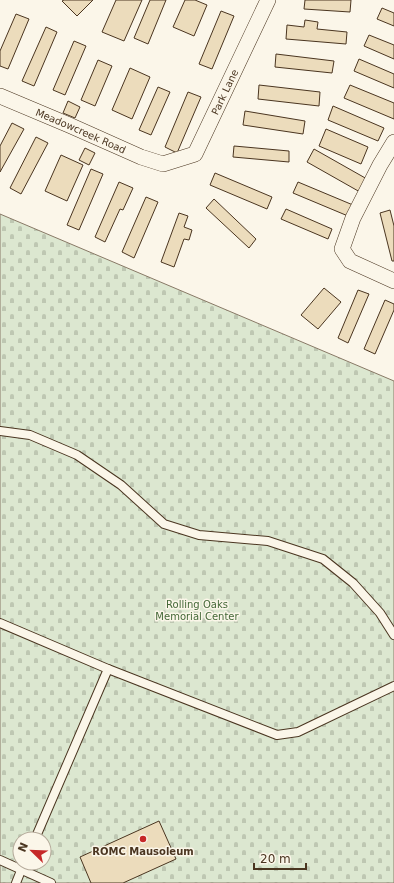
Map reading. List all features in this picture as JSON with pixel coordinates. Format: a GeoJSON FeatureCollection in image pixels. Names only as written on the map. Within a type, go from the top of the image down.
{"type":"FeatureCollection","features":[{"type":"Feature","properties":{"kind":"street","name":"Park Lane"},"geometry":{"type":"LineString","coordinates":[[163,164],[195,154],[268,0]]}},
{"type":"Feature","properties":{"kind":"street","name":"Meadowcreek Road"},"geometry":{"type":"LineString","coordinates":[[0,96],[141,157],[163,164]]}},
{"type":"Feature","properties":{"kind":"street"},"geometry":{"type":"LineString","coordinates":[[394,142],[380,165],[353,218],[342,249],[350,261],[394,281]]}},
{"type":"Feature","properties":{"kind":"lane"},"geometry":{"type":"LineString","coordinates":[[0,431],[30,435],[77,455],[121,485],[164,524],[199,535],[268,541],[322,559],[353,583],[380,613],[394,635]]}},
{"type":"Feature","properties":{"kind":"lane"},"geometry":{"type":"LineString","coordinates":[[0,623],[108,669],[277,735],[298,732],[394,686]]}},
{"type":"Feature","properties":{"kind":"lane"},"geometry":{"type":"LineString","coordinates":[[38,831],[108,669]]}},
{"type":"Feature","properties":{"kind":"lane"},"geometry":{"type":"LineString","coordinates":[[0,860],[12,863]]}},
{"type":"Feature","properties":{"kind":"lane"},"geometry":{"type":"LineString","coordinates":[[16,883],[21,871]]}},
{"type":"Feature","properties":{"kind":"lane"},"geometry":{"type":"LineString","coordinates":[[31,871],[51,883]]}},
{"type":"Feature","properties":{"kind":"green space","name":"Rolling Oaks Memorial Center"},"geometry":{"type":"Polygon","coordinates":[[[0,214],[394,381],[394,883],[0,883],[0,214]]]}},
{"type":"Feature","properties":{"kind":"building"},"geometry":{"type":"Polygon","coordinates":[[[93,0],[77,16],[62,1],[93,0]]]}},
{"type":"Feature","properties":{"kind":"building"},"geometry":{"type":"Polygon","coordinates":[[[116,0],[142,0],[124,41],[102,32],[116,0]]]}},
{"type":"Feature","properties":{"kind":"building"},"geometry":{"type":"Polygon","coordinates":[[[150,0],[166,0],[148,44],[134,38],[150,0]]]}},
{"type":"Feature","properties":{"kind":"building"},"geometry":{"type":"Polygon","coordinates":[[[185,0],[195,0],[207,5],[194,36],[173,27],[185,0]]]}},
{"type":"Feature","properties":{"kind":"building"},"geometry":{"type":"Polygon","coordinates":[[[305,0],[351,0],[350,12],[304,9],[305,0]]]}},
{"type":"Feature","properties":{"kind":"building"},"geometry":{"type":"Polygon","coordinates":[[[382,8],[394,13],[394,26],[377,19],[382,8]]]}},
{"type":"Feature","properties":{"kind":"building"},"geometry":{"type":"Polygon","coordinates":[[[221,11],[234,16],[212,69],[199,64],[221,11]]]}},
{"type":"Feature","properties":{"kind":"building"},"geometry":{"type":"Polygon","coordinates":[[[16,14],[29,19],[8,69],[0,66],[0,51],[16,14]]]}},
{"type":"Feature","properties":{"kind":"building"},"geometry":{"type":"Polygon","coordinates":[[[305,20],[318,22],[317,29],[347,32],[346,44],[286,39],[287,25],[304,27],[305,20]]]}},
{"type":"Feature","properties":{"kind":"building"},"geometry":{"type":"Polygon","coordinates":[[[46,27],[57,32],[34,86],[22,81],[46,27]]]}},
{"type":"Feature","properties":{"kind":"building"},"geometry":{"type":"Polygon","coordinates":[[[369,35],[394,45],[394,59],[364,46],[369,35]]]}},
{"type":"Feature","properties":{"kind":"building"},"geometry":{"type":"Polygon","coordinates":[[[74,41],[86,46],[65,95],[53,90],[74,41]]]}},
{"type":"Feature","properties":{"kind":"building"},"geometry":{"type":"Polygon","coordinates":[[[276,54],[334,61],[332,73],[275,67],[276,54]]]}},
{"type":"Feature","properties":{"kind":"building"},"geometry":{"type":"Polygon","coordinates":[[[359,59],[394,74],[394,88],[354,71],[359,59]]]}},
{"type":"Feature","properties":{"kind":"building"},"geometry":{"type":"Polygon","coordinates":[[[98,60],[112,66],[95,106],[81,100],[98,60]]]}},
{"type":"Feature","properties":{"kind":"building"},"geometry":{"type":"Polygon","coordinates":[[[130,68],[150,77],[132,119],[112,110],[130,68]]]}},
{"type":"Feature","properties":{"kind":"building"},"geometry":{"type":"Polygon","coordinates":[[[259,85],[320,92],[319,106],[258,99],[259,85]]]}},
{"type":"Feature","properties":{"kind":"building"},"geometry":{"type":"Polygon","coordinates":[[[350,85],[394,103],[394,119],[344,98],[350,85]]]}},
{"type":"Feature","properties":{"kind":"building"},"geometry":{"type":"Polygon","coordinates":[[[158,87],[170,92],[151,135],[139,130],[158,87]]]}},
{"type":"Feature","properties":{"kind":"building"},"geometry":{"type":"Polygon","coordinates":[[[188,92],[201,97],[177,153],[165,147],[188,92]]]}},
{"type":"Feature","properties":{"kind":"building"},"geometry":{"type":"Polygon","coordinates":[[[68,101],[80,107],[75,118],[63,113],[68,101]]]}},
{"type":"Feature","properties":{"kind":"building"},"geometry":{"type":"Polygon","coordinates":[[[333,106],[384,128],[378,141],[328,120],[333,106]]]}},
{"type":"Feature","properties":{"kind":"building"},"geometry":{"type":"Polygon","coordinates":[[[245,111],[305,121],[303,134],[243,125],[245,111]]]}},
{"type":"Feature","properties":{"kind":"building"},"geometry":{"type":"Polygon","coordinates":[[[12,123],[24,129],[0,172],[0,146],[12,123]]]}},
{"type":"Feature","properties":{"kind":"building"},"geometry":{"type":"Polygon","coordinates":[[[326,129],[368,147],[361,164],[319,146],[326,129]]]}},
{"type":"Feature","properties":{"kind":"building"},"geometry":{"type":"Polygon","coordinates":[[[36,137],[48,143],[21,194],[10,188],[36,137]]]}},
{"type":"Feature","properties":{"kind":"building"},"geometry":{"type":"Polygon","coordinates":[[[234,146],[289,151],[289,162],[233,157],[234,146]]]}},
{"type":"Feature","properties":{"kind":"building"},"geometry":{"type":"Polygon","coordinates":[[[85,148],[95,153],[89,165],[79,160],[85,148]]]}},
{"type":"Feature","properties":{"kind":"building"},"geometry":{"type":"Polygon","coordinates":[[[314,149],[367,179],[360,192],[307,162],[314,149]]]}},
{"type":"Feature","properties":{"kind":"building"},"geometry":{"type":"Polygon","coordinates":[[[61,155],[83,165],[67,201],[45,191],[61,155]]]}},
{"type":"Feature","properties":{"kind":"building"},"geometry":{"type":"Polygon","coordinates":[[[91,169],[103,174],[79,230],[67,225],[91,169]]]}},
{"type":"Feature","properties":{"kind":"building"},"geometry":{"type":"Polygon","coordinates":[[[215,173],[272,197],[267,209],[210,185],[215,173]]]}},
{"type":"Feature","properties":{"kind":"building"},"geometry":{"type":"Polygon","coordinates":[[[119,182],[133,188],[123,210],[120,209],[105,242],[95,237],[119,182]]]}},
{"type":"Feature","properties":{"kind":"building"},"geometry":{"type":"Polygon","coordinates":[[[298,182],[353,205],[348,216],[293,193],[298,182]]]}},
{"type":"Feature","properties":{"kind":"building"},"geometry":{"type":"Polygon","coordinates":[[[146,197],[158,202],[134,258],[122,252],[146,197]]]}},
{"type":"Feature","properties":{"kind":"building"},"geometry":{"type":"Polygon","coordinates":[[[214,199],[256,239],[249,248],[206,208],[214,199]]]}},
{"type":"Feature","properties":{"kind":"building"},"geometry":{"type":"Polygon","coordinates":[[[286,209],[332,229],[328,239],[281,219],[286,209]]]}},
{"type":"Feature","properties":{"kind":"building"},"geometry":{"type":"Polygon","coordinates":[[[390,210],[394,226],[394,261],[392,261],[380,213],[390,210]]]}},
{"type":"Feature","properties":{"kind":"building"},"geometry":{"type":"Polygon","coordinates":[[[179,213],[188,216],[184,227],[192,230],[189,240],[184,239],[174,267],[161,262],[179,213]]]}},
{"type":"Feature","properties":{"kind":"building"},"geometry":{"type":"Polygon","coordinates":[[[324,288],[341,302],[318,329],[301,315],[324,288]]]}},
{"type":"Feature","properties":{"kind":"building"},"geometry":{"type":"Polygon","coordinates":[[[358,290],[369,294],[348,343],[338,338],[358,290]]]}},
{"type":"Feature","properties":{"kind":"building"},"geometry":{"type":"Polygon","coordinates":[[[385,300],[394,304],[394,310],[375,354],[364,349],[385,300]]]}},
{"type":"Feature","properties":{"kind":"building","name":"ROMC Mausoleum"},"geometry":{"type":"Polygon","coordinates":[[[159,821],[176,859],[123,883],[91,883],[80,857],[159,821]]]}},
{"type":"Feature","properties":{"kind":"place","name":"ROMC Mausoleum"},"geometry":{"type":"Point","coordinates":[143,839]}}]}
